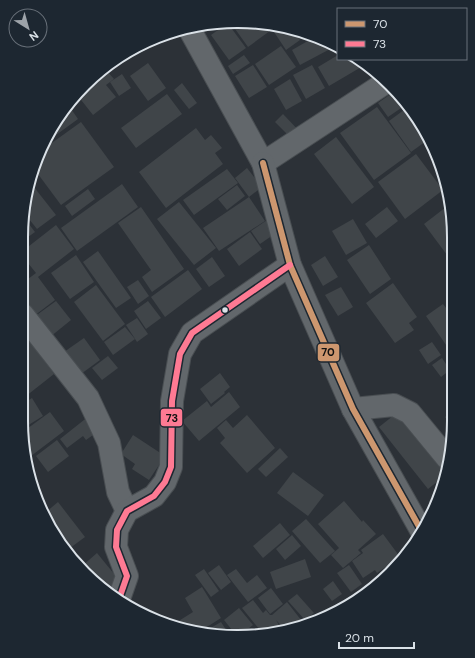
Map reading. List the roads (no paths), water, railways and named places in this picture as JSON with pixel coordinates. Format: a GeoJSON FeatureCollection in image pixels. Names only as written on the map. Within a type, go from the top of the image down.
{"type":"FeatureCollection","features":[{"type":"Feature","properties":{"kind":"street"},"geometry":{"type":"LineString","coordinates":[[192,33],[263,163],[290,265],[352,409],[419,526]]}},
{"type":"Feature","properties":{"kind":"street"},"geometry":{"type":"LineString","coordinates":[[263,163],[382,85]]}},
{"type":"Feature","properties":{"kind":"street"},"geometry":{"type":"LineString","coordinates":[[120,595],[126,576],[116,547],[117,530],[127,511],[154,496],[166,482],[171,467],[172,402],[180,354],[192,333],[290,265]]}},
{"type":"Feature","properties":{"kind":"street"},"geometry":{"type":"LineString","coordinates":[[28,321],[88,398],[109,443],[118,492],[127,511]]}},
{"type":"Feature","properties":{"kind":"street"},"geometry":{"type":"LineString","coordinates":[[352,409],[394,405],[405,410],[410,413],[444,454]]}}]}
